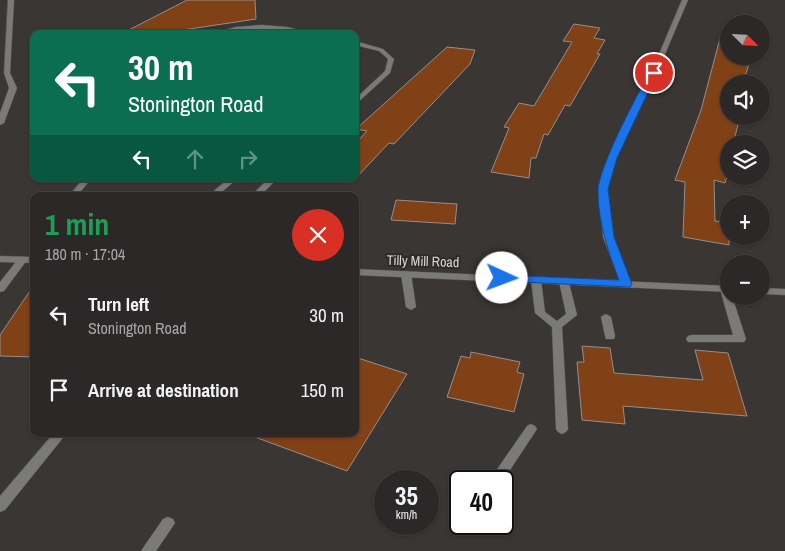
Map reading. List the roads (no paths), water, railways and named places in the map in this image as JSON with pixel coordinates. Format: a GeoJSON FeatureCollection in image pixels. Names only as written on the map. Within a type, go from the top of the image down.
{"type":"FeatureCollection","features":[{"type":"Feature","properties":{"kind":"street"},"geometry":{"type":"LineString","coordinates":[[0,123],[13,88],[7,73],[10,0]]}},
{"type":"Feature","properties":{"kind":"street"},"geometry":{"type":"LineString","coordinates":[[626,284],[608,237],[603,189],[612,158],[654,73],[682,0]]}},
{"type":"Feature","properties":{"kind":"street"},"geometry":{"type":"LineString","coordinates":[[229,30],[265,26],[288,30]]}},
{"type":"Feature","properties":{"kind":"street"},"geometry":{"type":"LineString","coordinates":[[359,44],[381,50],[391,59],[388,72],[359,98]]}},
{"type":"Feature","properties":{"kind":"street"},"geometry":{"type":"LineString","coordinates":[[0,82],[11,84]]}},
{"type":"Feature","properties":{"kind":"street"},"geometry":{"type":"LineString","coordinates":[[76,192],[85,182]]}},
{"type":"Feature","properties":{"kind":"street"},"geometry":{"type":"LineString","coordinates":[[217,192],[229,182]]}},
{"type":"Feature","properties":{"kind":"street"},"geometry":{"type":"LineString","coordinates":[[259,192],[270,182]]}},
{"type":"Feature","properties":{"kind":"street"},"geometry":{"type":"LineString","coordinates":[[0,260],[30,260]]}},
{"type":"Feature","properties":{"kind":"street"},"geometry":{"type":"LineString","coordinates":[[0,289],[22,260]]}},
{"type":"Feature","properties":{"kind":"street","name":"Tilly Mill Road"},"geometry":{"type":"LineString","coordinates":[[359,272],[720,289]]}},
{"type":"Feature","properties":{"kind":"street"},"geometry":{"type":"LineString","coordinates":[[406,274],[411,307]]}},
{"type":"Feature","properties":{"kind":"street"},"geometry":{"type":"LineString","coordinates":[[536,280],[540,313],[557,326],[562,430]]}},
{"type":"Feature","properties":{"kind":"street"},"geometry":{"type":"LineString","coordinates":[[557,326],[572,315],[564,281]]}},
{"type":"Feature","properties":{"kind":"street"},"geometry":{"type":"LineString","coordinates":[[770,291],[785,292]]}},
{"type":"Feature","properties":{"kind":"street"},"geometry":{"type":"LineString","coordinates":[[692,339],[740,339],[731,305]]}},
{"type":"Feature","properties":{"kind":"street"},"geometry":{"type":"LineString","coordinates":[[606,317],[610,336]]}},
{"type":"Feature","properties":{"kind":"street"},"geometry":{"type":"LineString","coordinates":[[503,470],[531,429]]}},
{"type":"Feature","properties":{"kind":"street"},"geometry":{"type":"LineString","coordinates":[[0,506],[58,437]]}},
{"type":"Feature","properties":{"kind":"street"},"geometry":{"type":"LineString","coordinates":[[148,551],[168,523]]}}]}
